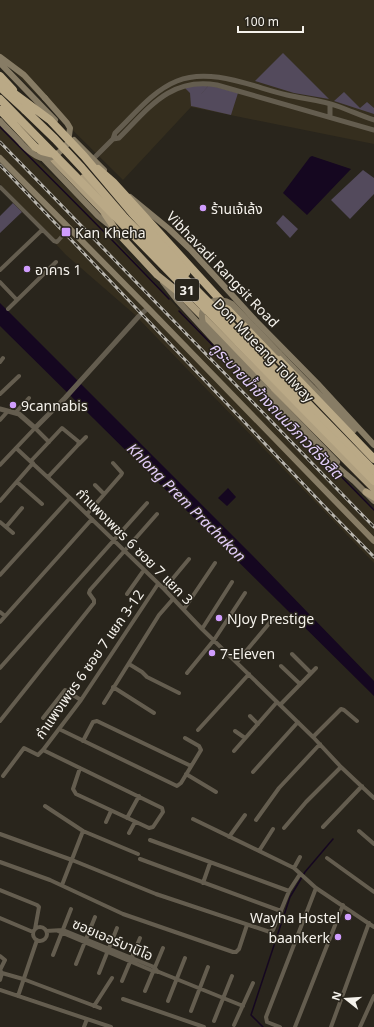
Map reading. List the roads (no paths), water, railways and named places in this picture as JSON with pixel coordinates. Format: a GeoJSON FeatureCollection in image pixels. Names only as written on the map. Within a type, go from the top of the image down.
{"type":"FeatureCollection","features":[{"type":"Feature","properties":{"kind":"highway"},"geometry":{"type":"LineString","coordinates":[[0,76],[62,137],[113,182],[224,304],[374,459]]}},
{"type":"Feature","properties":{"kind":"highway","name":"Don Mueang Tollway"},"geometry":{"type":"LineString","coordinates":[[0,83],[50,120],[84,156],[132,213],[179,263],[200,292]]}},
{"type":"Feature","properties":{"kind":"highway","name":"Don Mueang Tollway"},"geometry":{"type":"LineString","coordinates":[[0,87],[55,139],[125,218],[200,292],[374,471]]}},
{"type":"Feature","properties":{"kind":"highway","name":"31"},"geometry":{"type":"LineString","coordinates":[[0,94],[99,195],[186,275],[374,468]]}},
{"type":"Feature","properties":{"kind":"highway","name":"Don Mueang Tollway"},"geometry":{"type":"LineString","coordinates":[[0,99],[374,481]]}},
{"type":"Feature","properties":{"kind":"highway","name":"31"},"geometry":{"type":"LineString","coordinates":[[0,105],[103,211],[116,232],[157,275],[177,291],[374,488]]}},
{"type":"Feature","properties":{"kind":"highway"},"geometry":{"type":"LineString","coordinates":[[0,110],[35,147],[42,152],[58,153]]}},
{"type":"Feature","properties":{"kind":"highway"},"geometry":{"type":"LineString","coordinates":[[254,344],[291,372]]}},
{"type":"Feature","properties":{"kind":"highway"},"geometry":{"type":"LineString","coordinates":[[366,492],[374,497]]}},
{"type":"Feature","properties":{"kind":"main road"},"geometry":{"type":"LineString","coordinates":[[0,57],[3,62],[24,76],[67,123],[70,128],[68,144],[55,156],[47,159],[34,156],[0,121]]}},
{"type":"Feature","properties":{"kind":"main road","name":"Vibhavadi Rangsit Road"},"geometry":{"type":"LineString","coordinates":[[3,62],[93,159],[130,196],[190,249],[255,320],[317,383],[374,445]]}},
{"type":"Feature","properties":{"kind":"main road","name":"31"},"geometry":{"type":"LineString","coordinates":[[0,114],[98,216],[116,232]]}},
{"type":"Feature","properties":{"kind":"main road"},"geometry":{"type":"LineString","coordinates":[[0,158],[374,541]]}},
{"type":"Feature","properties":{"kind":"main road","name":"31"},"geometry":{"type":"LineString","coordinates":[[157,275],[177,300],[245,374],[327,458],[354,481],[374,501]]}},
{"type":"Feature","properties":{"kind":"main road"},"geometry":{"type":"LineString","coordinates":[[354,481],[203,323],[201,317],[206,305],[211,301],[218,300],[226,301],[232,304],[374,450]]}},
{"type":"Feature","properties":{"kind":"main road"},"geometry":{"type":"LineString","coordinates":[[358,429],[374,437]]}},
{"type":"Feature","properties":{"kind":"street"},"geometry":{"type":"LineString","coordinates":[[93,159],[113,139],[115,133],[158,91],[167,85],[184,78],[208,76],[220,77],[288,95],[330,104],[374,120]]}},
{"type":"Feature","properties":{"kind":"street"},"geometry":{"type":"LineString","coordinates":[[208,76],[208,83]]}},
{"type":"Feature","properties":{"kind":"street"},"geometry":{"type":"LineString","coordinates":[[184,78],[185,85]]}},
{"type":"Feature","properties":{"kind":"street"},"geometry":{"type":"LineString","coordinates":[[113,139],[119,138],[162,96],[185,85],[208,83],[374,130]]}},
{"type":"Feature","properties":{"kind":"street"},"geometry":{"type":"LineString","coordinates":[[330,104],[330,117]]}},
{"type":"Feature","properties":{"kind":"street"},"geometry":{"type":"LineString","coordinates":[[0,187],[50,238],[57,242],[69,228]]}},
{"type":"Feature","properties":{"kind":"street"},"geometry":{"type":"LineString","coordinates":[[0,270],[42,230]]}},
{"type":"Feature","properties":{"kind":"street"},"geometry":{"type":"LineString","coordinates":[[8,309],[56,262]]}},
{"type":"Feature","properties":{"kind":"street"},"geometry":{"type":"LineString","coordinates":[[0,282],[17,300]]}},
{"type":"Feature","properties":{"kind":"street"},"geometry":{"type":"LineString","coordinates":[[0,465],[67,396],[139,316],[148,308]]}},
{"type":"Feature","properties":{"kind":"street"},"geometry":{"type":"LineString","coordinates":[[1,392],[19,376]]}},
{"type":"Feature","properties":{"kind":"street"},"geometry":{"type":"LineString","coordinates":[[15,413],[30,398]]}},
{"type":"Feature","properties":{"kind":"street"},"geometry":{"type":"LineString","coordinates":[[0,409],[21,416],[36,428],[49,442]]}},
{"type":"Feature","properties":{"kind":"street"},"geometry":{"type":"LineString","coordinates":[[0,420],[8,411]]}},
{"type":"Feature","properties":{"kind":"street"},"geometry":{"type":"LineString","coordinates":[[0,501],[62,428],[79,444]]}},
{"type":"Feature","properties":{"kind":"street"},"geometry":{"type":"LineString","coordinates":[[48,477],[86,437]]}},
{"type":"Feature","properties":{"kind":"street","name":"กำแพงเพชร 6 ซอย 7 แยก 3"},"geometry":{"type":"LineString","coordinates":[[16,448],[164,589],[202,629],[374,798]]}},
{"type":"Feature","properties":{"kind":"street"},"geometry":{"type":"LineString","coordinates":[[87,514],[122,473],[112,463]]}},
{"type":"Feature","properties":{"kind":"street"},"geometry":{"type":"LineString","coordinates":[[17,482],[42,504]]}},
{"type":"Feature","properties":{"kind":"street"},"geometry":{"type":"LineString","coordinates":[[95,485],[104,494]]}},
{"type":"Feature","properties":{"kind":"street"},"geometry":{"type":"LineString","coordinates":[[0,575],[70,498]]}},
{"type":"Feature","properties":{"kind":"street"},"geometry":{"type":"LineString","coordinates":[[0,668],[147,503]]}},
{"type":"Feature","properties":{"kind":"street"},"geometry":{"type":"LineString","coordinates":[[6,527],[22,508]]}},
{"type":"Feature","properties":{"kind":"street"},"geometry":{"type":"LineString","coordinates":[[0,721],[94,603],[94,600],[89,592],[157,514]]}},
{"type":"Feature","properties":{"kind":"street"},"geometry":{"type":"LineString","coordinates":[[0,622],[92,519]]}},
{"type":"Feature","properties":{"kind":"street"},"geometry":{"type":"LineString","coordinates":[[0,522],[13,533]]}},
{"type":"Feature","properties":{"kind":"street"},"geometry":{"type":"LineString","coordinates":[[164,589],[189,559]]}},
{"type":"Feature","properties":{"kind":"street"},"geometry":{"type":"LineString","coordinates":[[184,609],[216,563]]}},
{"type":"Feature","properties":{"kind":"street"},"geometry":{"type":"LineString","coordinates":[[127,594],[144,570]]}},
{"type":"Feature","properties":{"kind":"street"},"geometry":{"type":"LineString","coordinates":[[202,629],[232,582]]}},
{"type":"Feature","properties":{"kind":"street","name":"กำแพงเพชร 6 ซอย 7 แยก 3-12"},"geometry":{"type":"LineString","coordinates":[[3,776],[24,748],[38,755],[60,729],[158,584]]}},
{"type":"Feature","properties":{"kind":"street"},"geometry":{"type":"LineString","coordinates":[[187,672],[214,640],[245,593]]}},
{"type":"Feature","properties":{"kind":"street"},"geometry":{"type":"LineString","coordinates":[[104,703],[159,616],[173,599]]}},
{"type":"Feature","properties":{"kind":"street"},"geometry":{"type":"LineString","coordinates":[[0,612],[5,616]]}},
{"type":"Feature","properties":{"kind":"street"},"geometry":{"type":"LineString","coordinates":[[237,662],[272,620]]}},
{"type":"Feature","properties":{"kind":"street"},"geometry":{"type":"LineString","coordinates":[[292,654],[311,673]]}},
{"type":"Feature","properties":{"kind":"street"},"geometry":{"type":"LineString","coordinates":[[129,664],[147,677],[178,693]]}},
{"type":"Feature","properties":{"kind":"street"},"geometry":{"type":"LineString","coordinates":[[281,666],[300,684]]}},
{"type":"Feature","properties":{"kind":"street"},"geometry":{"type":"LineString","coordinates":[[234,751],[258,724],[316,668]]}},
{"type":"Feature","properties":{"kind":"street"},"geometry":{"type":"LineString","coordinates":[[198,730],[249,674]]}},
{"type":"Feature","properties":{"kind":"street"},"geometry":{"type":"LineString","coordinates":[[113,687],[154,713]]}},
{"type":"Feature","properties":{"kind":"street"},"geometry":{"type":"LineString","coordinates":[[43,718],[64,690],[81,700]]}},
{"type":"Feature","properties":{"kind":"street"},"geometry":{"type":"LineString","coordinates":[[313,737],[341,709],[357,721]]}},
{"type":"Feature","properties":{"kind":"street"},"geometry":{"type":"LineString","coordinates":[[250,716],[258,724]]}},
{"type":"Feature","properties":{"kind":"street"},"geometry":{"type":"LineString","coordinates":[[83,741],[93,722],[97,721],[191,766]]}},
{"type":"Feature","properties":{"kind":"street"},"geometry":{"type":"LineString","coordinates":[[254,772],[298,722]]}},
{"type":"Feature","properties":{"kind":"street"},"geometry":{"type":"LineString","coordinates":[[60,729],[175,786],[180,785],[201,750],[199,746],[185,738]]}},
{"type":"Feature","properties":{"kind":"street"},"geometry":{"type":"LineString","coordinates":[[235,731],[245,738]]}},
{"type":"Feature","properties":{"kind":"street"},"geometry":{"type":"LineString","coordinates":[[256,820],[279,788],[320,744]]}},
{"type":"Feature","properties":{"kind":"street"},"geometry":{"type":"LineString","coordinates":[[43,750],[139,796],[162,808],[163,812],[152,828],[149,828],[74,792],[74,786],[80,768]]}},
{"type":"Feature","properties":{"kind":"street"},"geometry":{"type":"LineString","coordinates":[[284,828],[306,802],[341,767]]}},
{"type":"Feature","properties":{"kind":"street"},"geometry":{"type":"LineString","coordinates":[[186,774],[216,792]]}},
{"type":"Feature","properties":{"kind":"street"},"geometry":{"type":"LineString","coordinates":[[323,827],[362,786]]}},
{"type":"Feature","properties":{"kind":"street"},"geometry":{"type":"LineString","coordinates":[[127,818],[139,796]]}},
{"type":"Feature","properties":{"kind":"street"},"geometry":{"type":"LineString","coordinates":[[45,806],[83,831],[138,854]]}},
{"type":"Feature","properties":{"kind":"street"},"geometry":{"type":"LineString","coordinates":[[106,822],[112,811]]}},
{"type":"Feature","properties":{"kind":"street"},"geometry":{"type":"LineString","coordinates":[[230,837],[245,815]]}},
{"type":"Feature","properties":{"kind":"street"},"geometry":{"type":"LineString","coordinates":[[193,819],[294,868],[316,888],[374,927]]}},
{"type":"Feature","properties":{"kind":"street"},"geometry":{"type":"LineString","coordinates":[[130,833],[135,822]]}},
{"type":"Feature","properties":{"kind":"street"},"geometry":{"type":"LineString","coordinates":[[259,852],[273,829]]}},
{"type":"Feature","properties":{"kind":"street"},"geometry":{"type":"LineString","coordinates":[[62,885],[83,831]]}},
{"type":"Feature","properties":{"kind":"street"},"geometry":{"type":"LineString","coordinates":[[359,831],[374,844]]}},
{"type":"Feature","properties":{"kind":"street"},"geometry":{"type":"LineString","coordinates":[[0,834],[72,860],[156,894],[271,932],[274,929],[289,891],[301,875]]}},
{"type":"Feature","properties":{"kind":"street"},"geometry":{"type":"LineString","coordinates":[[150,840],[289,891]]}},
{"type":"Feature","properties":{"kind":"street"},"geometry":{"type":"LineString","coordinates":[[294,868],[300,857]]}},
{"type":"Feature","properties":{"kind":"street"},"geometry":{"type":"LineString","coordinates":[[327,858],[374,892]]}},
{"type":"Feature","properties":{"kind":"street"},"geometry":{"type":"LineString","coordinates":[[140,859],[281,911]]}},
{"type":"Feature","properties":{"kind":"street"},"geometry":{"type":"LineString","coordinates":[[0,862],[62,885],[119,913],[233,952],[236,952],[239,949],[247,925]]}},
{"type":"Feature","properties":{"kind":"street"},"geometry":{"type":"LineString","coordinates":[[203,883],[210,863]]}},
{"type":"Feature","properties":{"kind":"street"},"geometry":{"type":"LineString","coordinates":[[280,1027],[267,1022],[266,1017],[316,888]]}},
{"type":"Feature","properties":{"kind":"street"},"geometry":{"type":"LineString","coordinates":[[0,890],[39,907],[34,930],[34,938],[38,940]]}},
{"type":"Feature","properties":{"kind":"street"},"geometry":{"type":"LineString","coordinates":[[295,1027],[343,905]]}},
{"type":"Feature","properties":{"kind":"street"},"geometry":{"type":"LineString","coordinates":[[53,955],[61,931],[71,909]]}},
{"type":"Feature","properties":{"kind":"street"},"geometry":{"type":"LineString","coordinates":[[76,964],[95,917]]}},
{"type":"Feature","properties":{"kind":"street"},"geometry":{"type":"LineString","coordinates":[[0,918],[34,930]]}},
{"type":"Feature","properties":{"kind":"street"},"geometry":{"type":"LineString","coordinates":[[332,1027],[369,923]]}},
{"type":"Feature","properties":{"kind":"street","name":"ซอยเออร์บานิโอ"},"geometry":{"type":"LineString","coordinates":[[34,930],[38,927],[42,927],[46,931],[61,931],[243,1006]]}},
{"type":"Feature","properties":{"kind":"street"},"geometry":{"type":"LineString","coordinates":[[99,973],[117,928]]}},
{"type":"Feature","properties":{"kind":"street"},"geometry":{"type":"LineString","coordinates":[[38,940],[44,939],[46,936],[46,931]]}},
{"type":"Feature","properties":{"kind":"street"},"geometry":{"type":"LineString","coordinates":[[122,980],[140,938]]}},
{"type":"Feature","properties":{"kind":"street"},"geometry":{"type":"LineString","coordinates":[[18,996],[38,940]]}},
{"type":"Feature","properties":{"kind":"street"},"geometry":{"type":"LineString","coordinates":[[145,991],[163,948]]}},
{"type":"Feature","properties":{"kind":"street"},"geometry":{"type":"LineString","coordinates":[[0,956],[5,960],[0,970],[2,973],[0,980]]}},
{"type":"Feature","properties":{"kind":"street"},"geometry":{"type":"LineString","coordinates":[[168,1001],[185,958]]}},
{"type":"Feature","properties":{"kind":"street"},"geometry":{"type":"LineString","coordinates":[[191,1011],[208,967]]}},
{"type":"Feature","properties":{"kind":"street"},"geometry":{"type":"LineString","coordinates":[[2,973],[23,979],[100,1008]]}},
{"type":"Feature","properties":{"kind":"street"},"geometry":{"type":"LineString","coordinates":[[214,1021],[232,976]]}},
{"type":"Feature","properties":{"kind":"street"},"geometry":{"type":"LineString","coordinates":[[94,1006],[112,978]]}},
{"type":"Feature","properties":{"kind":"street"},"geometry":{"type":"LineString","coordinates":[[234,1025],[253,983]]}},
{"type":"Feature","properties":{"kind":"street"},"geometry":{"type":"LineString","coordinates":[[0,990],[111,1027]]}},
{"type":"Feature","properties":{"kind":"street"},"geometry":{"type":"LineString","coordinates":[[360,1027],[374,996]]}},
{"type":"Feature","properties":{"kind":"street"},"geometry":{"type":"LineString","coordinates":[[123,999],[204,1027]]}},
{"type":"Feature","properties":{"kind":"street"},"geometry":{"type":"LineString","coordinates":[[84,1027],[87,1019]]}},
{"type":"Feature","properties":{"kind":"water"},"geometry":{"type":"Polygon","coordinates":[[[312,156],[351,169],[307,215],[283,193],[312,156]]]}},
{"type":"Feature","properties":{"kind":"water","name":"Khlong Prem Prachakon"},"geometry":{"type":"Polygon","coordinates":[[[0,303],[253,556],[374,681],[374,696],[0,326],[0,303]]]}},
{"type":"Feature","properties":{"kind":"water"},"geometry":{"type":"Polygon","coordinates":[[[228,488],[236,497],[227,506],[218,498],[228,488]]]}},
{"type":"Feature","properties":{"kind":"waterway","name":"คูระบายน้ำข้างถนนวิภาวดีรังสิต"},"geometry":{"type":"LineString","coordinates":[[0,127],[169,299]]}},
{"type":"Feature","properties":{"kind":"waterway","name":"คูระบายน้ำข้างถนนวิภาวดีรังสิต"},"geometry":{"type":"LineString","coordinates":[[179,311],[374,510]]}},
{"type":"Feature","properties":{"kind":"waterway"},"geometry":{"type":"LineString","coordinates":[[263,1027],[251,1015],[290,897],[305,872],[333,839]]}},
{"type":"Feature","properties":{"kind":"railway"},"geometry":{"type":"LineString","coordinates":[[0,142],[374,527]]}},
{"type":"Feature","properties":{"kind":"railway"},"geometry":{"type":"LineString","coordinates":[[0,165],[374,557]]}},
{"type":"Feature","properties":{"kind":"place","name":"ร้านเจ้เล้ง"},"geometry":{"type":"Point","coordinates":[203,208]}},
{"type":"Feature","properties":{"kind":"place","name":"Kan Kheha"},"geometry":{"type":"Point","coordinates":[66,232]}},
{"type":"Feature","properties":{"kind":"place","name":"อาคาร 1"},"geometry":{"type":"Point","coordinates":[27,269]}},
{"type":"Feature","properties":{"kind":"place","name":"9cannabis"},"geometry":{"type":"Point","coordinates":[13,405]}},
{"type":"Feature","properties":{"kind":"place","name":"NJoy Prestige"},"geometry":{"type":"Point","coordinates":[219,618]}},
{"type":"Feature","properties":{"kind":"place","name":"7-Eleven"},"geometry":{"type":"Point","coordinates":[212,653]}},
{"type":"Feature","properties":{"kind":"place","name":"Wayha Hostel"},"geometry":{"type":"Point","coordinates":[348,917]}},
{"type":"Feature","properties":{"kind":"place","name":"baankerk"},"geometry":{"type":"Point","coordinates":[338,937]}}]}
